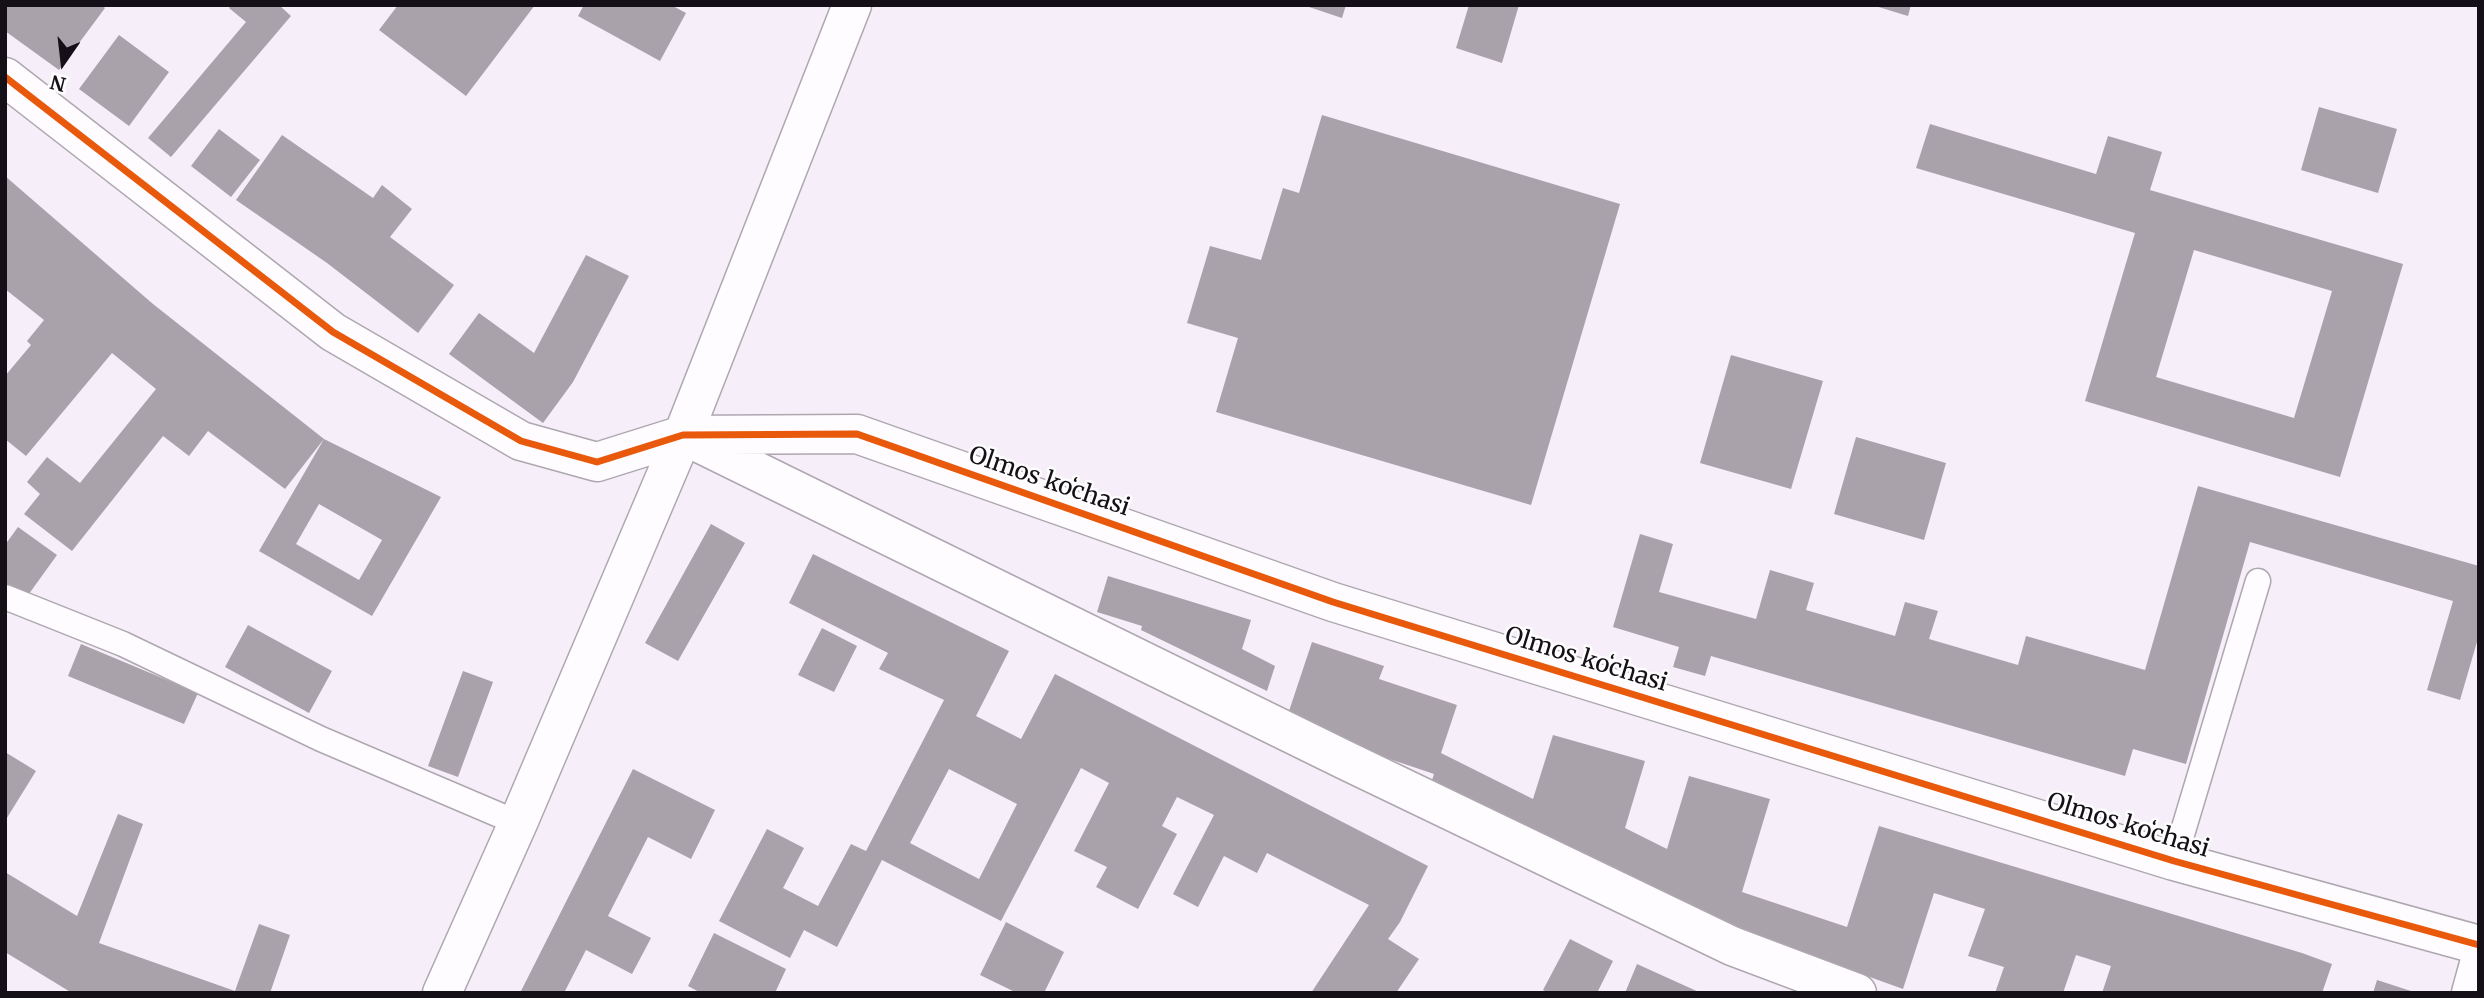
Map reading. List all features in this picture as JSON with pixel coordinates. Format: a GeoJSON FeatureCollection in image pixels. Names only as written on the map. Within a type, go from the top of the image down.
{"type":"FeatureCollection","features":[{"type":"Feature","properties":{"kind":"street"},"geometry":{"type":"LineString","coordinates":[[442,993],[518,823],[683,435],[852,5]]}},
{"type":"Feature","properties":{"kind":"street","name":"Olmos koʻchasi"},"geometry":{"type":"LineString","coordinates":[[5,77],[333,332],[521,441],[597,462],[683,435],[857,434],[1333,603],[2174,861],[2479,945]]}},
{"type":"Feature","properties":{"kind":"street"},"geometry":{"type":"LineString","coordinates":[[683,435],[1720,940],[1857,993]]}},
{"type":"Feature","properties":{"kind":"street"},"geometry":{"type":"LineString","coordinates":[[2471,993],[2479,964]]}},
{"type":"Feature","properties":{"kind":"lane"},"geometry":{"type":"LineString","coordinates":[[2174,861],[2258,581]]}},
{"type":"Feature","properties":{"kind":"lane"},"geometry":{"type":"LineString","coordinates":[[5,597],[123,644],[321,739],[518,823]]}},
{"type":"Feature","properties":{"kind":"building"},"geometry":{"type":"Polygon","coordinates":[[[5,5],[102,5],[105,8],[59,70],[5,31],[5,5]]]}},
{"type":"Feature","properties":{"kind":"building"},"geometry":{"type":"Polygon","coordinates":[[[231,5],[279,5],[291,16],[171,157],[148,138],[246,22],[229,8],[231,5]]]}},
{"type":"Feature","properties":{"kind":"building"},"geometry":{"type":"Polygon","coordinates":[[[398,5],[535,5],[466,96],[379,30],[398,5]]]}},
{"type":"Feature","properties":{"kind":"building"},"geometry":{"type":"Polygon","coordinates":[[[584,5],[671,5],[686,13],[660,61],[578,16],[584,5]]]}},
{"type":"Feature","properties":{"kind":"building"},"geometry":{"type":"Polygon","coordinates":[[[1303,5],[1346,5],[1342,18],[1303,5]]]}},
{"type":"Feature","properties":{"kind":"building"},"geometry":{"type":"Polygon","coordinates":[[[1469,5],[1519,5],[1502,63],[1456,48],[1469,5]]]}},
{"type":"Feature","properties":{"kind":"building"},"geometry":{"type":"Polygon","coordinates":[[[1872,5],[1911,5],[1908,16],[1872,5]]]}},
{"type":"Feature","properties":{"kind":"building"},"geometry":{"type":"Polygon","coordinates":[[[119,35],[169,72],[129,126],[79,89],[119,35]]]}},
{"type":"Feature","properties":{"kind":"building"},"geometry":{"type":"Polygon","coordinates":[[[2319,107],[2397,129],[2378,193],[2301,170],[2319,107]]]}},
{"type":"Feature","properties":{"kind":"building"},"geometry":{"type":"Polygon","coordinates":[[[1322,115],[1620,204],[1531,505],[1216,412],[1238,338],[1187,323],[1210,246],[1261,260],[1283,188],[1299,193],[1322,115]]]}},
{"type":"Feature","properties":{"kind":"building"},"geometry":{"type":"Polygon","coordinates":[[[1930,124],[2096,174],[2108,136],[2162,152],[2150,190],[2403,264],[2340,477],[2085,401],[2135,233],[1916,168],[1930,124]],[[2194,250],[2156,377],[2294,418],[2332,291],[2194,250]]]}},
{"type":"Feature","properties":{"kind":"building"},"geometry":{"type":"Polygon","coordinates":[[[219,129],[260,160],[231,197],[191,166],[219,129]]]}},
{"type":"Feature","properties":{"kind":"building"},"geometry":{"type":"Polygon","coordinates":[[[282,135],[373,198],[382,185],[412,209],[390,237],[454,285],[418,333],[327,263],[236,200],[282,135]]]}},
{"type":"Feature","properties":{"kind":"building"},"geometry":{"type":"Polygon","coordinates":[[[5,176],[153,304],[324,439],[285,489],[208,431],[189,456],[163,436],[72,551],[24,514],[40,494],[27,482],[47,457],[80,483],[156,389],[112,353],[26,456],[5,439],[5,376],[31,345],[27,341],[44,320],[5,289],[5,176]]]}},
{"type":"Feature","properties":{"kind":"building"},"geometry":{"type":"Polygon","coordinates":[[[586,255],[629,276],[573,382],[543,423],[449,354],[479,313],[534,353],[586,255]]]}},
{"type":"Feature","properties":{"kind":"building"},"geometry":{"type":"Polygon","coordinates":[[[1731,355],[1823,381],[1791,489],[1700,463],[1731,355]]]}},
{"type":"Feature","properties":{"kind":"building"},"geometry":{"type":"Polygon","coordinates":[[[1856,437],[1946,463],[1924,540],[1834,514],[1856,437]]]}},
{"type":"Feature","properties":{"kind":"building"},"geometry":{"type":"Polygon","coordinates":[[[324,439],[441,497],[372,616],[259,551],[324,439]],[[319,504],[296,544],[359,580],[382,540],[319,504]]]}},
{"type":"Feature","properties":{"kind":"building"},"geometry":{"type":"Polygon","coordinates":[[[2198,486],[2479,566],[2479,635],[2460,700],[2427,690],[2453,601],[2250,542],[2186,764],[2133,749],[2125,776],[1711,656],[1705,676],[1673,667],[1679,647],[1613,627],[1640,534],[1673,544],[1659,592],[1756,619],[1770,570],[1814,583],[1806,610],[1895,636],[1905,602],[1938,611],[1929,639],[2018,665],[2026,636],[2145,670],[2198,486]]]}},
{"type":"Feature","properties":{"kind":"building"},"geometry":{"type":"Polygon","coordinates":[[[711,524],[745,543],[678,661],[645,643],[711,524]]]}},
{"type":"Feature","properties":{"kind":"building"},"geometry":{"type":"Polygon","coordinates":[[[18,527],[57,555],[26,598],[5,590],[5,545],[18,527]]]}},
{"type":"Feature","properties":{"kind":"building"},"geometry":{"type":"Polygon","coordinates":[[[813,554],[1009,651],[976,716],[1021,739],[1055,674],[1428,866],[1400,922],[1388,939],[1419,959],[1396,993],[1311,993],[1369,905],[1267,853],[1257,873],[1224,856],[1198,907],[1173,894],[1214,815],[1177,797],[1162,826],[1177,834],[1138,909],[1096,887],[1107,867],[1074,851],[1109,783],[1081,768],[1001,921],[882,860],[837,947],[804,930],[790,958],[719,921],[767,829],[804,848],[783,888],[818,906],[851,844],[866,851],[944,700],[879,669],[888,653],[789,603],[813,554]],[[949,769],[910,843],[979,879],[1017,804],[949,769]]]}},
{"type":"Feature","properties":{"kind":"building"},"geometry":{"type":"Polygon","coordinates":[[[1108,576],[1251,620],[1242,649],[1275,666],[1267,691],[1141,630],[1142,626],[1097,612],[1108,576]]]}},
{"type":"Feature","properties":{"kind":"building"},"geometry":{"type":"Polygon","coordinates":[[[248,625],[332,671],[309,713],[225,667],[248,625]]]}},
{"type":"Feature","properties":{"kind":"building"},"geometry":{"type":"Polygon","coordinates":[[[822,628],[857,646],[834,692],[798,675],[822,628]]]}},
{"type":"Feature","properties":{"kind":"building"},"geometry":{"type":"Polygon","coordinates":[[[1312,642],[1384,666],[1379,679],[1457,705],[1441,753],[1533,799],[1553,735],[1645,761],[1625,828],[1667,849],[1689,776],[1770,799],[1742,892],[1847,927],[1879,826],[2332,964],[2322,993],[2102,993],[2111,966],[2076,955],[2063,993],[1995,993],[2004,967],[1968,956],[1985,909],[1934,893],[1903,989],[1731,927],[1432,780],[1434,774],[1357,748],[1289,711],[1312,642]]]}},
{"type":"Feature","properties":{"kind":"building"},"geometry":{"type":"Polygon","coordinates":[[[81,644],[198,693],[184,724],[68,676],[81,644]]]}},
{"type":"Feature","properties":{"kind":"building"},"geometry":{"type":"Polygon","coordinates":[[[463,671],[493,682],[458,777],[428,766],[463,671]]]}},
{"type":"Feature","properties":{"kind":"building"},"geometry":{"type":"Polygon","coordinates":[[[5,752],[36,771],[5,821],[5,752]]]}},
{"type":"Feature","properties":{"kind":"building"},"geometry":{"type":"Polygon","coordinates":[[[633,769],[715,810],[691,859],[648,837],[608,916],[651,938],[632,974],[586,950],[564,993],[520,993],[633,769]]]}},
{"type":"Feature","properties":{"kind":"building"},"geometry":{"type":"Polygon","coordinates":[[[118,814],[143,824],[99,943],[235,991],[259,924],[290,935],[270,993],[72,993],[5,952],[5,872],[77,916],[118,814]]]}},
{"type":"Feature","properties":{"kind":"building"},"geometry":{"type":"Polygon","coordinates":[[[1006,922],[1064,952],[1044,993],[1017,993],[980,975],[1006,922]]]}},
{"type":"Feature","properties":{"kind":"building"},"geometry":{"type":"Polygon","coordinates":[[[714,933],[786,969],[775,993],[701,993],[688,986],[714,933]]]}},
{"type":"Feature","properties":{"kind":"building"},"geometry":{"type":"Polygon","coordinates":[[[1570,939],[1613,961],[1597,993],[1548,993],[1543,990],[1570,939]]]}},
{"type":"Feature","properties":{"kind":"building"},"geometry":{"type":"Polygon","coordinates":[[[1637,964],[1701,993],[1625,993],[1637,964]]]}},
{"type":"Feature","properties":{"kind":"building"},"geometry":{"type":"Polygon","coordinates":[[[2377,980],[2414,992],[2414,993],[2373,993],[2377,980]]]}},
{"type":"Feature","properties":{"kind":"cycle path"},"geometry":{"type":"LineString","coordinates":[[5,77],[333,332],[521,441],[597,462],[683,435],[857,434],[1333,602],[2174,861],[2479,945]]}}]}
